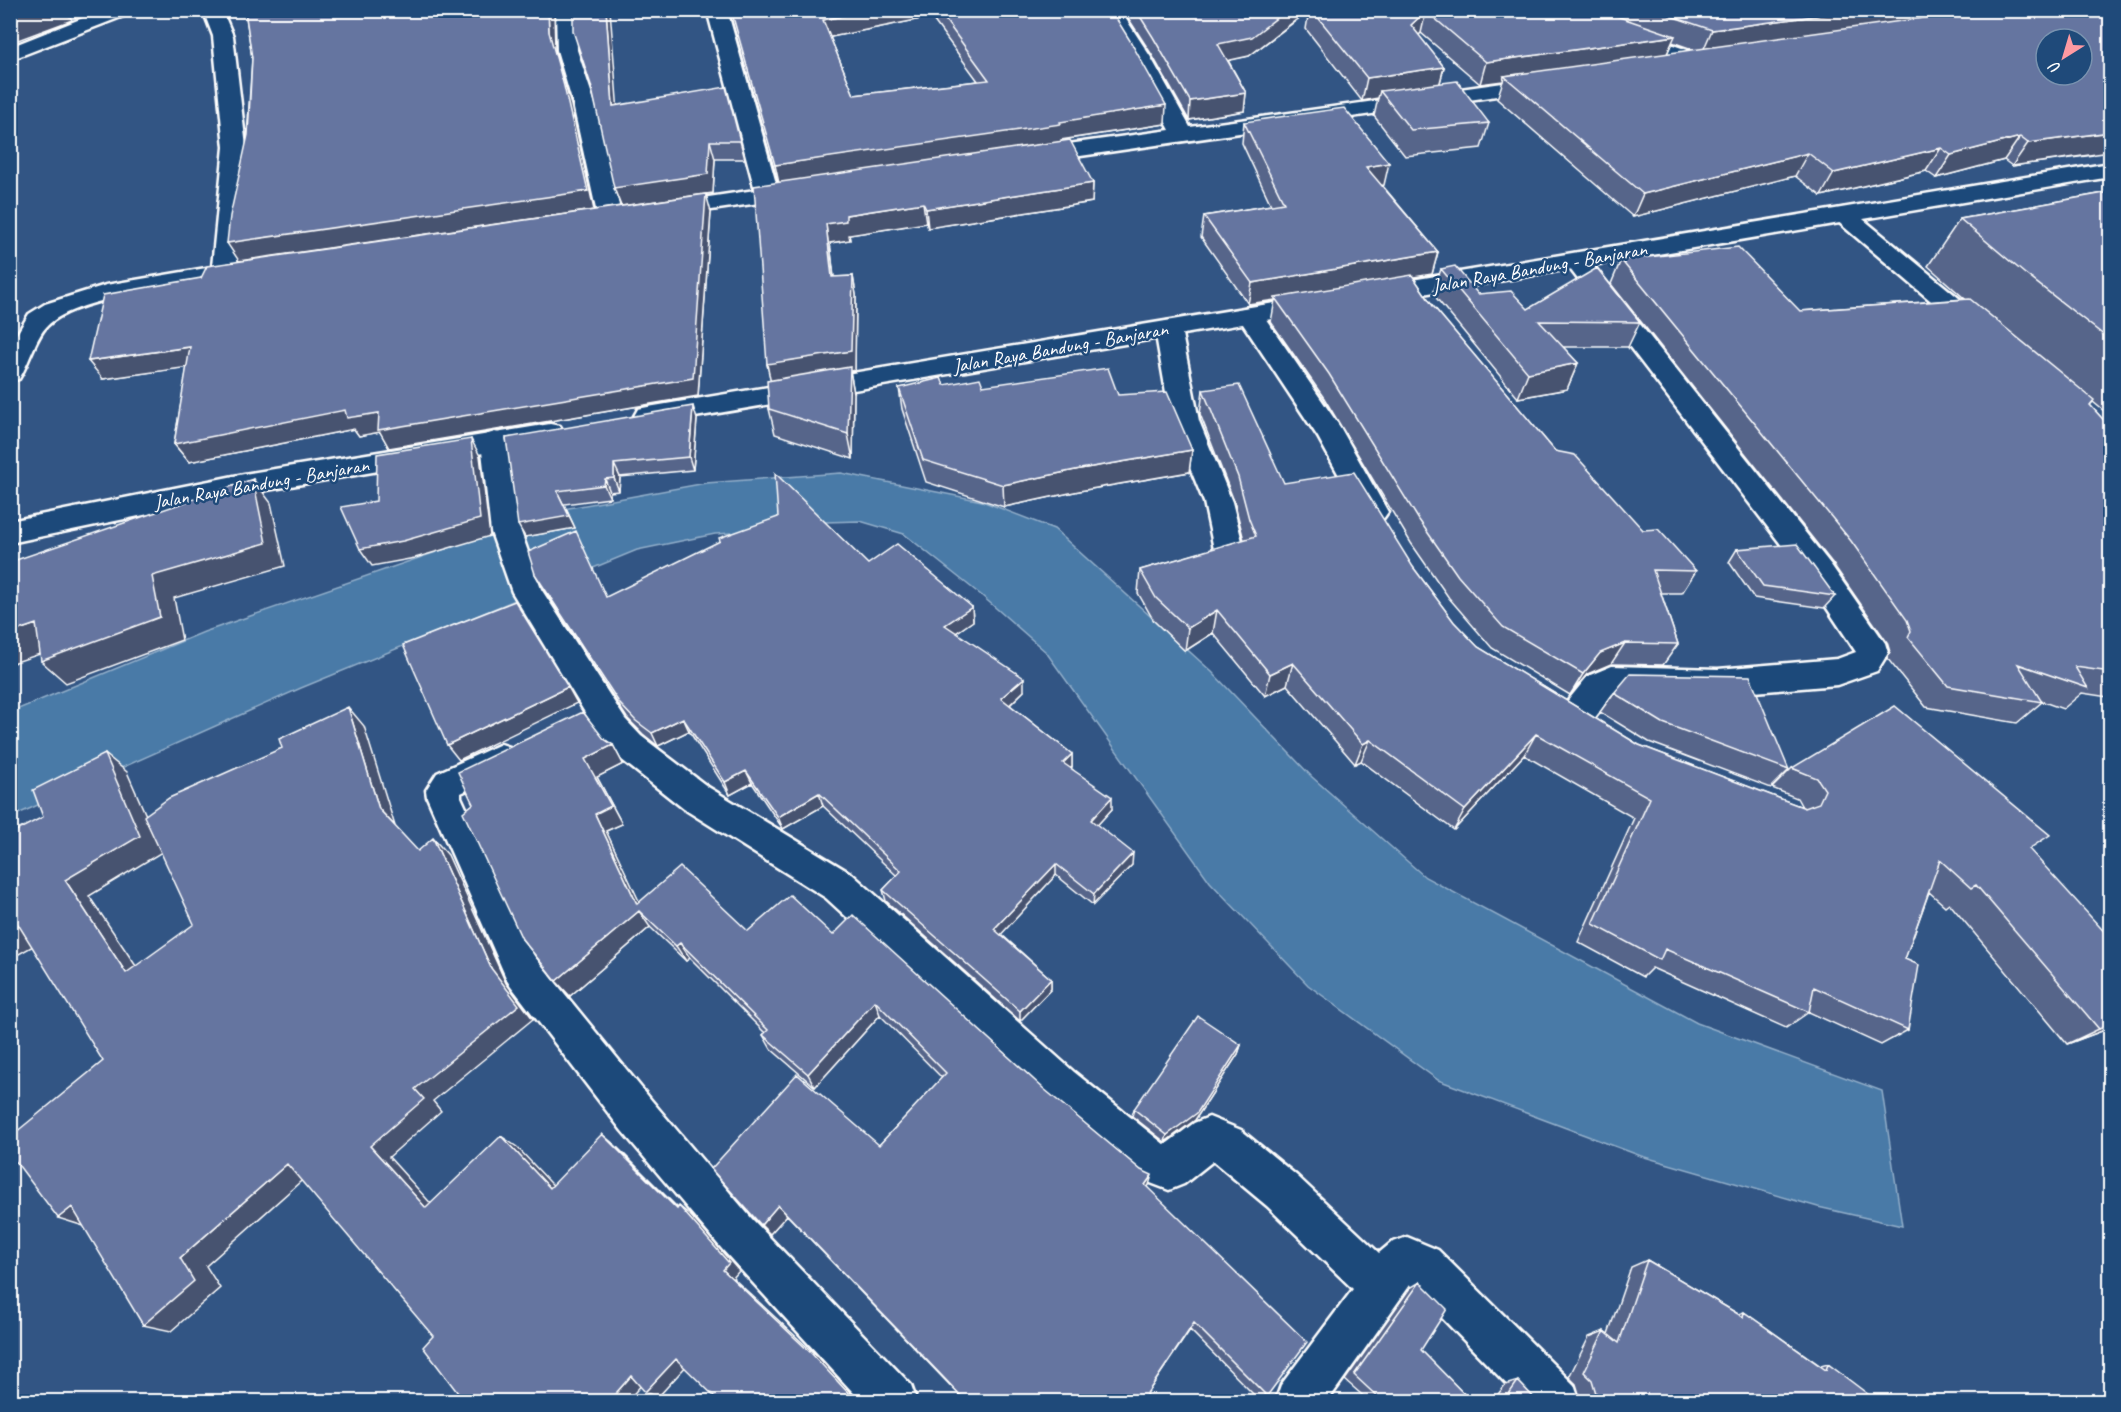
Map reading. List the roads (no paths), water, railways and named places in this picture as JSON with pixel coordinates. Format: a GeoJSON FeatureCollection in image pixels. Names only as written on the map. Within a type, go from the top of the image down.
{"type":"FeatureCollection","features":[{"type":"Feature","properties":{"kind":"street"},"geometry":{"type":"LineString","coordinates":[[10,54],[122,10]]}},
{"type":"Feature","properties":{"kind":"street"},"geometry":{"type":"LineString","coordinates":[[212,10],[223,36],[235,147],[224,273]]}},
{"type":"Feature","properties":{"kind":"street"},"geometry":{"type":"LineString","coordinates":[[717,10],[768,195]]}},
{"type":"Feature","properties":{"kind":"street"},"geometry":{"type":"LineString","coordinates":[[1110,10],[1140,56],[1183,134]]}},
{"type":"Feature","properties":{"kind":"street"},"geometry":{"type":"LineString","coordinates":[[1551,10],[1701,61]]}},
{"type":"Feature","properties":{"kind":"street"},"geometry":{"type":"LineString","coordinates":[[1617,10],[1645,42]]}},
{"type":"Feature","properties":{"kind":"street"},"geometry":{"type":"LineString","coordinates":[[572,11],[567,50],[618,217],[820,187]]}},
{"type":"Feature","properties":{"kind":"street"},"geometry":{"type":"LineString","coordinates":[[1654,68],[1724,58]]}},
{"type":"Feature","properties":{"kind":"street"},"geometry":{"type":"LineString","coordinates":[[1007,160],[1560,81]]}},
{"type":"Feature","properties":{"kind":"street","name":"Jalan Raya Bandung - Banjaran"},"geometry":{"type":"LineString","coordinates":[[625,420],[2110,170]]}},
{"type":"Feature","properties":{"kind":"street"},"geometry":{"type":"LineString","coordinates":[[1844,215],[2000,346]]}},
{"type":"Feature","properties":{"kind":"street"},"geometry":{"type":"LineString","coordinates":[[1576,260],[1820,573],[1869,644],[1872,653],[1866,662],[1837,672],[1718,682],[1612,679],[1561,710],[1605,736]]}},
{"type":"Feature","properties":{"kind":"street"},"geometry":{"type":"LineString","coordinates":[[10,374],[38,321],[60,306],[91,295],[268,267]]}},
{"type":"Feature","properties":{"kind":"street"},"geometry":{"type":"LineString","coordinates":[[1413,288],[1431,313]]}},
{"type":"Feature","properties":{"kind":"street"},"geometry":{"type":"LineString","coordinates":[[1250,315],[1330,434],[1384,531]]}},
{"type":"Feature","properties":{"kind":"street"},"geometry":{"type":"LineString","coordinates":[[1168,329],[1185,421],[1218,502],[1229,549]]}},
{"type":"Feature","properties":{"kind":"street","name":"Jalan Raya Bandung - Banjaran"},"geometry":{"type":"LineString","coordinates":[[10,532],[244,484],[578,428]]}},
{"type":"Feature","properties":{"kind":"street"},"geometry":{"type":"LineString","coordinates":[[495,442],[506,532],[527,592],[587,716],[613,729],[629,746],[696,798],[839,886],[1060,1086],[1155,1164],[1168,1169],[1209,1138],[1226,1145],[1282,1191],[1382,1286]]}},
{"type":"Feature","properties":{"kind":"street"},"geometry":{"type":"LineString","coordinates":[[529,744],[449,783],[443,790],[456,827],[521,969],[637,1116],[737,1234],[894,1401]]}},
{"type":"Feature","properties":{"kind":"street"},"geometry":{"type":"LineString","coordinates":[[1298,1401],[1396,1267],[1407,1259],[1422,1266],[1557,1401]]}},
{"type":"Feature","properties":{"kind":"water"},"geometry":{"type":"Polygon","coordinates":[[[841,473],[982,501],[1054,529],[1212,672],[1312,777],[1425,877],[1697,1023],[1882,1091],[1902,1226],[1818,1207],[1641,1156],[1438,1080],[1308,985],[1210,882],[1046,652],[981,595],[904,534],[860,521],[825,522],[768,531],[715,534],[637,550],[301,688],[11,817],[11,712],[204,632],[558,510],[706,483],[841,473]]]}}]}
